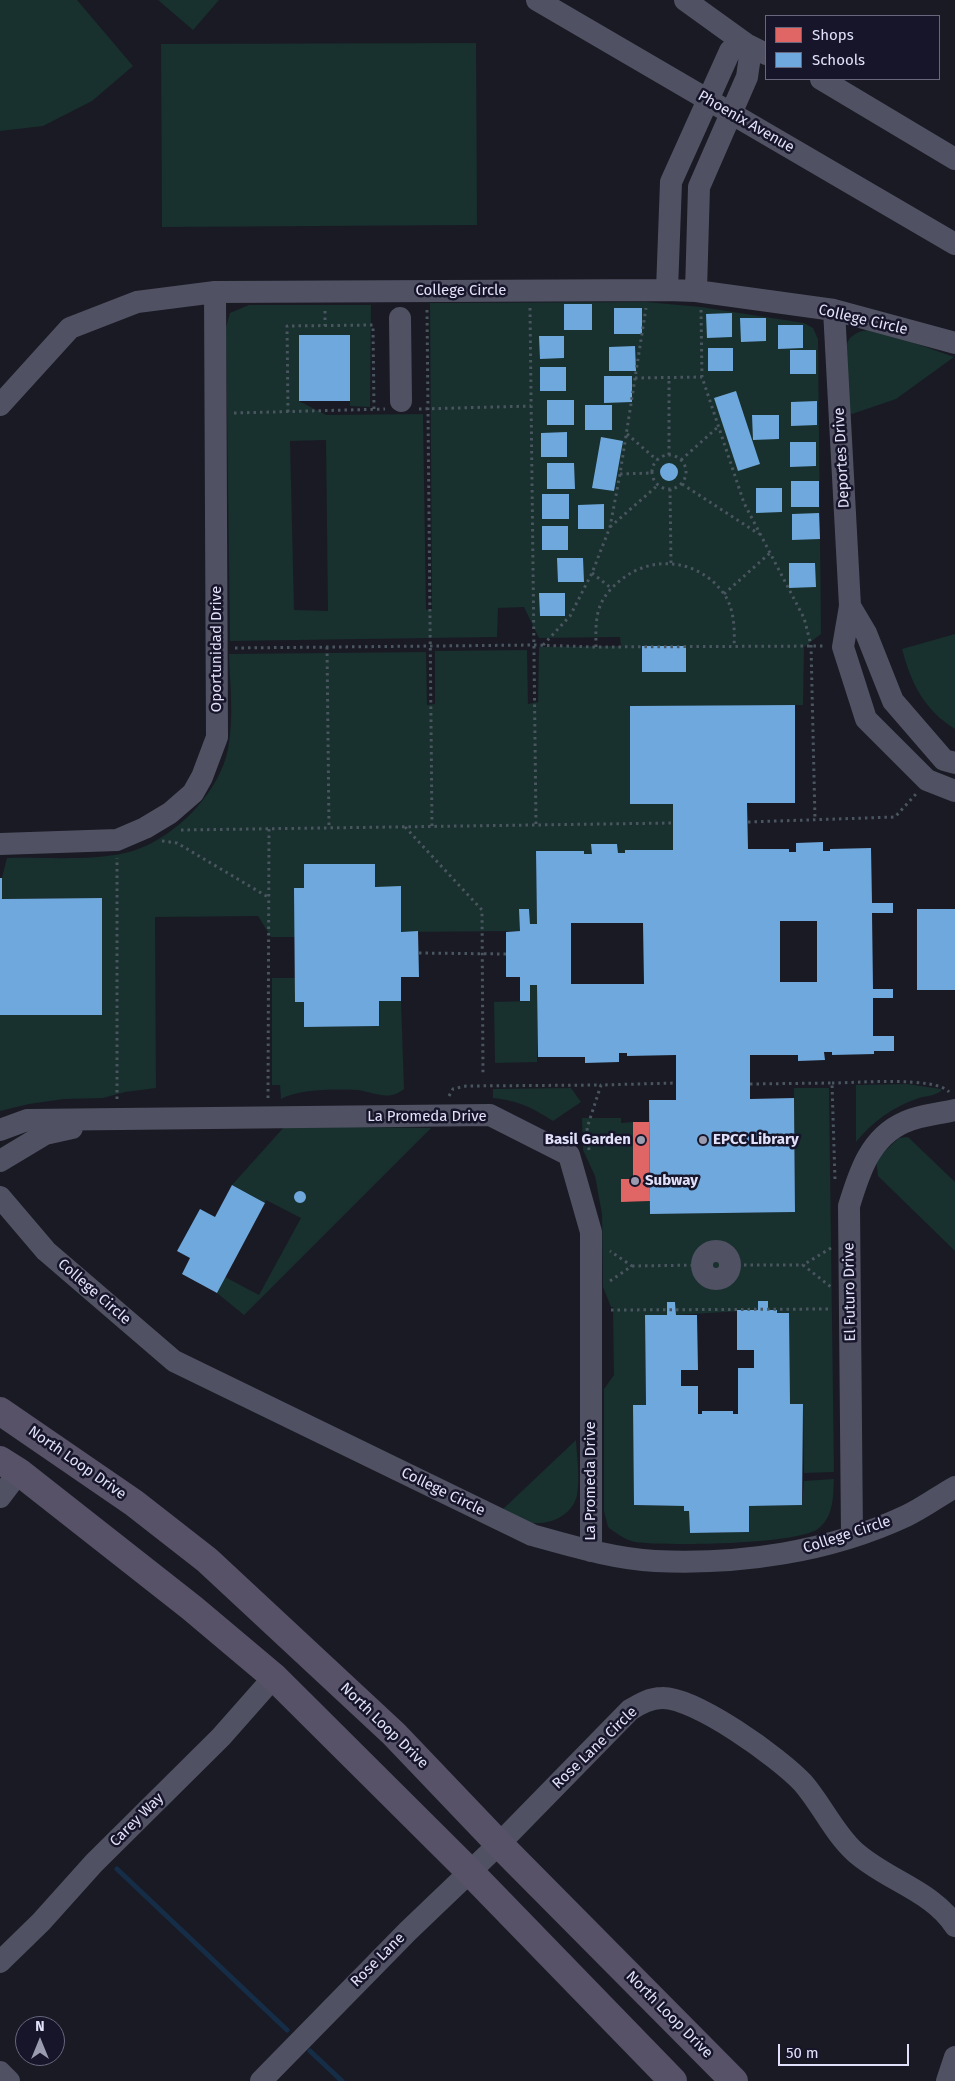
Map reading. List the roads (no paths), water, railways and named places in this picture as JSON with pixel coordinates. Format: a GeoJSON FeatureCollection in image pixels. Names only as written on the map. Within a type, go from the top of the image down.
{"type":"FeatureCollection","features":[{"type":"Feature","properties":{"kind":"main road","name":"North Loop Drive"},"geometry":{"type":"LineString","coordinates":[[0,1410],[134,1503],[207,1560],[394,1734],[734,2081]]}},
{"type":"Feature","properties":{"kind":"main road"},"geometry":{"type":"LineString","coordinates":[[9,1466],[192,1608],[274,1677],[470,1872],[674,2081]]}},
{"type":"Feature","properties":{"kind":"street","name":"Phoenix Avenue"},"geometry":{"type":"LineString","coordinates":[[537,0],[955,244]]}},
{"type":"Feature","properties":{"kind":"street"},"geometry":{"type":"LineString","coordinates":[[685,0],[746,44],[765,54]]}},
{"type":"Feature","properties":{"kind":"street"},"geometry":{"type":"LineString","coordinates":[[667,290],[671,182],[706,100],[730,51],[736,46],[746,44]]}},
{"type":"Feature","properties":{"kind":"street"},"geometry":{"type":"LineString","coordinates":[[698,299],[699,186],[747,77],[750,56],[746,44]]}},
{"type":"Feature","properties":{"kind":"street"},"geometry":{"type":"LineString","coordinates":[[823,80],[955,159]]}},
{"type":"Feature","properties":{"kind":"street","name":"College Circle"},"geometry":{"type":"LineString","coordinates":[[0,405],[70,328],[137,302],[215,292],[667,290],[698,299],[834,310],[955,343]]}},
{"type":"Feature","properties":{"kind":"street","name":"Oportunidad Drive"},"geometry":{"type":"LineString","coordinates":[[0,844],[120,851],[145,828],[170,813],[193,793],[202,777],[217,737],[215,292]]}},
{"type":"Feature","properties":{"kind":"street","name":"Deportes Drive"},"geometry":{"type":"LineString","coordinates":[[834,310],[850,606],[843,647],[866,719],[927,780],[955,790]]}},
{"type":"Feature","properties":{"kind":"street"},"geometry":{"type":"LineString","coordinates":[[400,318],[401,406]]}},
{"type":"Feature","properties":{"kind":"street","name":"Deportes Drive"},"geometry":{"type":"LineString","coordinates":[[850,606],[866,633],[892,702],[944,760],[955,763]]}},
{"type":"Feature","properties":{"kind":"street","name":"El Futuro Drive"},"geometry":{"type":"LineString","coordinates":[[852,1536],[849,1206],[860,1170],[868,1153],[885,1134],[906,1122],[955,1110]]}},
{"type":"Feature","properties":{"kind":"street","name":"La Promeda Drive"},"geometry":{"type":"LineString","coordinates":[[117,1117],[490,1115],[569,1155],[591,1232],[590,1550]]}},
{"type":"Feature","properties":{"kind":"street"},"geometry":{"type":"LineString","coordinates":[[0,1130],[28,1120],[117,1117]]}},
{"type":"Feature","properties":{"kind":"street"},"geometry":{"type":"LineString","coordinates":[[0,1161],[45,1134],[117,1117]]}},
{"type":"Feature","properties":{"kind":"street","name":"College Circle"},"geometry":{"type":"LineString","coordinates":[[2,1202],[46,1252],[174,1361],[532,1535],[590,1550],[653,1561],[718,1561],[787,1554],[852,1536],[906,1516],[955,1487]]}},
{"type":"Feature","properties":{"kind":"street"},"geometry":{"type":"LineString","coordinates":[[702,1265],[708,1254],[717,1251],[726,1255],[730,1265]]}},
{"type":"Feature","properties":{"kind":"street"},"geometry":{"type":"LineString","coordinates":[[0,1497],[9,1466]]}},
{"type":"Feature","properties":{"kind":"street","name":"Carey Way"},"geometry":{"type":"LineString","coordinates":[[0,1962],[41,1922],[94,1863],[221,1737],[274,1677]]}},
{"type":"Feature","properties":{"kind":"street","name":"Rose Lane Circle"},"geometry":{"type":"LineString","coordinates":[[500,1844],[630,1710],[652,1699],[672,1699],[718,1720],[779,1761],[818,1801],[838,1832],[855,1852],[878,1870],[935,1903],[955,1926]]}},
{"type":"Feature","properties":{"kind":"street","name":"Rose Lane"},"geometry":{"type":"LineString","coordinates":[[261,2081],[408,1930],[500,1844]]}},
{"type":"Feature","properties":{"kind":"street"},"geometry":{"type":"LineString","coordinates":[[947,2081],[955,2057]]}},
{"type":"Feature","properties":{"kind":"street"},"geometry":{"type":"LineString","coordinates":[[0,2072],[9,2081]]}},
{"type":"Feature","properties":{"kind":"waterway"},"geometry":{"type":"LineString","coordinates":[[117,1869],[287,2030]]}},
{"type":"Feature","properties":{"kind":"waterway"},"geometry":{"type":"LineString","coordinates":[[310,2051],[342,2081]]}},
{"type":"Feature","properties":{"kind":"place","name":"Basil Garden"},"geometry":{"type":"Point","coordinates":[641,1140]}},
{"type":"Feature","properties":{"kind":"place","name":"EPCC Library"},"geometry":{"type":"Point","coordinates":[703,1140]}},
{"type":"Feature","properties":{"kind":"place","name":"Subway"},"geometry":{"type":"Point","coordinates":[635,1181]}}]}
